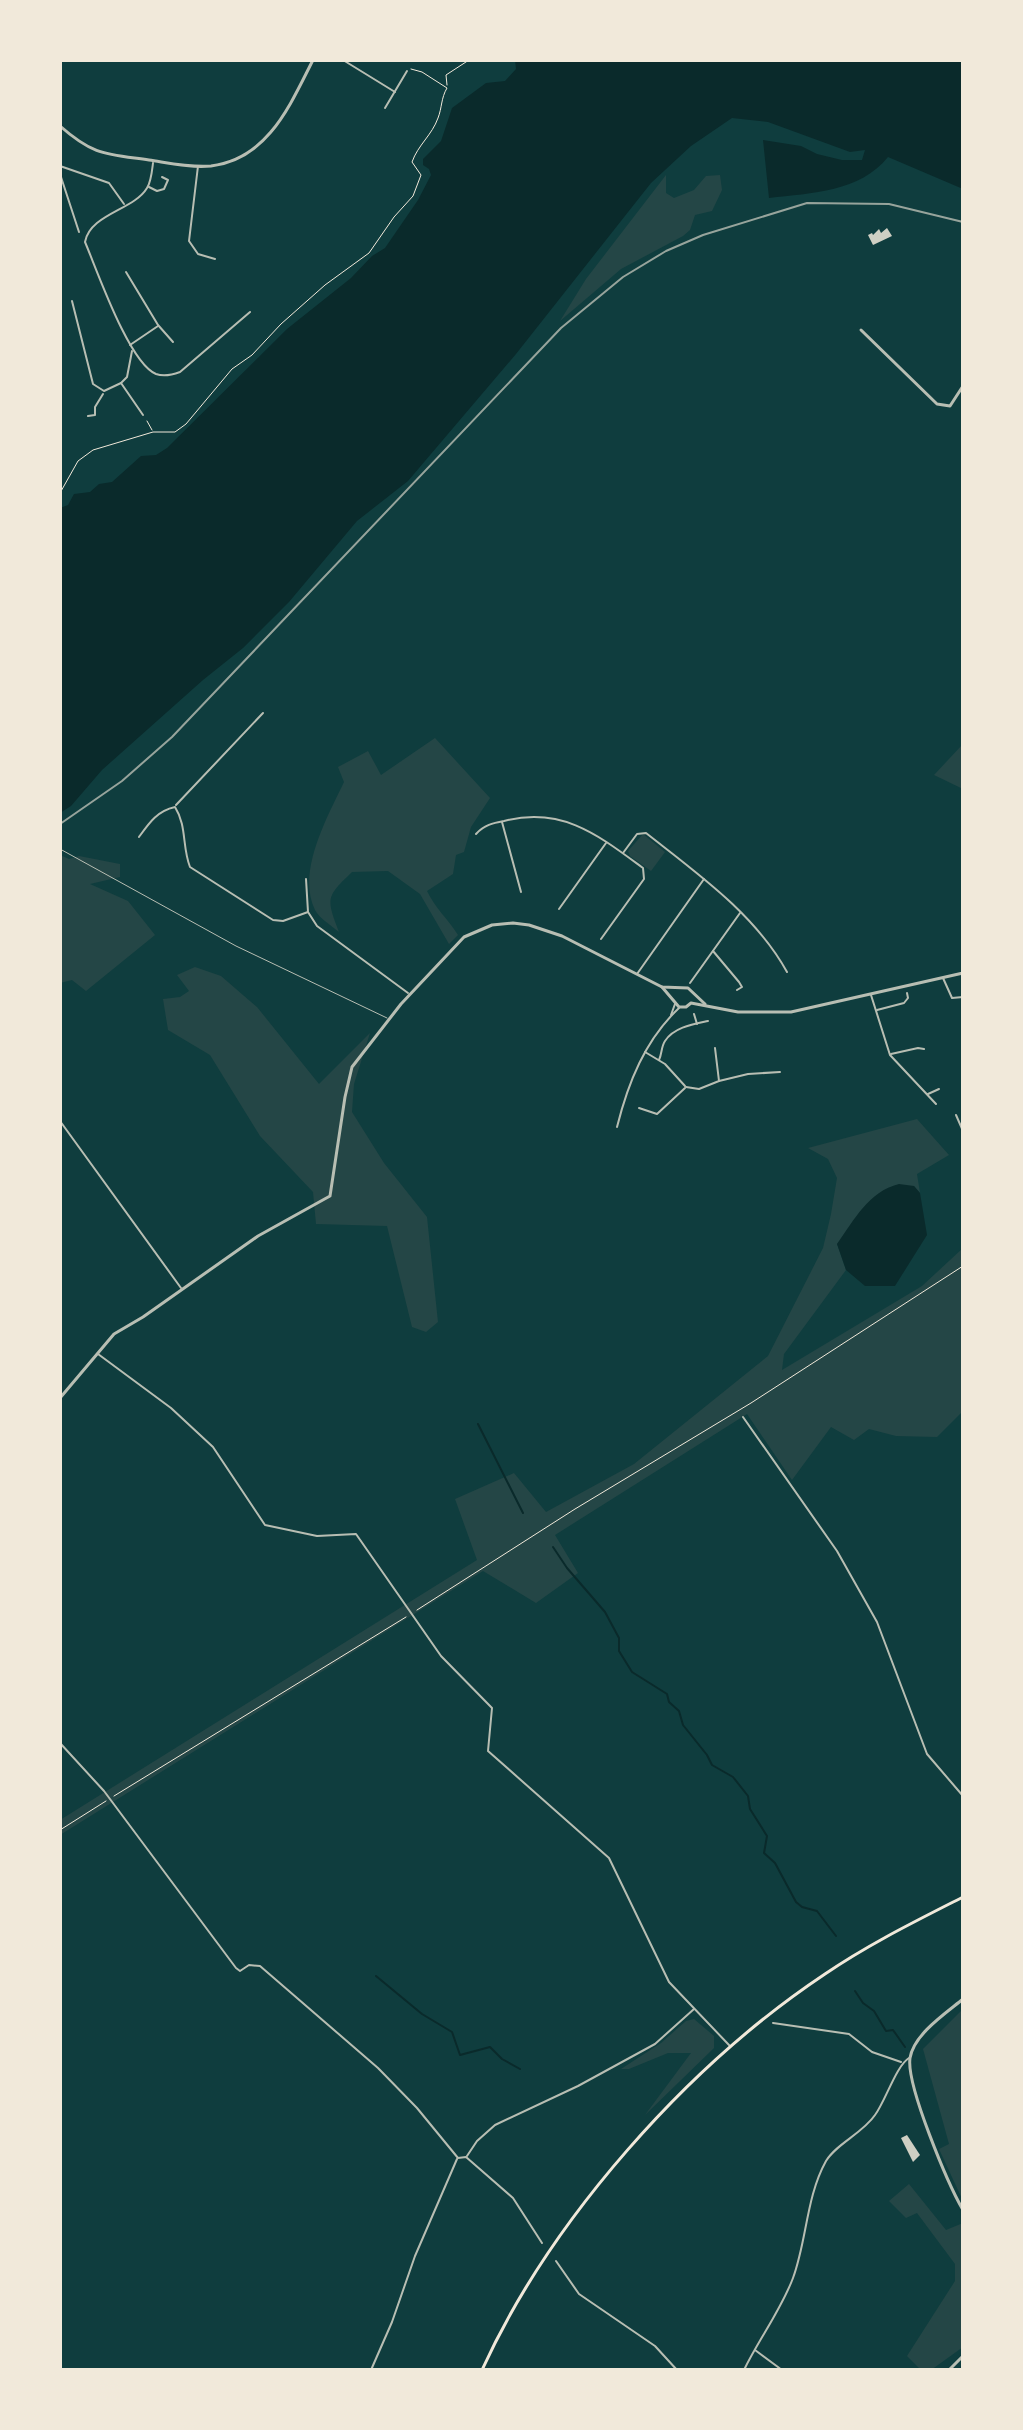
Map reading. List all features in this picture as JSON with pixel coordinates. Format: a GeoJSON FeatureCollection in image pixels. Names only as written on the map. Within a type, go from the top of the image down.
{"type":"FeatureCollection","features":[{"type":"Feature","properties":{"kind":"main road"},"geometry":{"type":"LineString","coordinates":[[482,2370],[525,2288],[568,2222],[612,2169],[730,2046],[825,1973],[963,1897]]}},
{"type":"Feature","properties":{"kind":"street"},"geometry":{"type":"LineString","coordinates":[[60,126],[95,151],[198,166],[221,163],[263,142],[280,123],[313,60]]}},
{"type":"Feature","properties":{"kind":"street"},"geometry":{"type":"LineString","coordinates":[[343,60],[395,92]]}},
{"type":"Feature","properties":{"kind":"street"},"geometry":{"type":"LineString","coordinates":[[385,108],[407,71]]}},
{"type":"Feature","properties":{"kind":"street"},"geometry":{"type":"LineString","coordinates":[[154,161],[148,187],[89,230],[85,242],[132,350],[157,374],[180,372],[250,312]]}},
{"type":"Feature","properties":{"kind":"street"},"geometry":{"type":"LineString","coordinates":[[60,166],[109,183],[125,205]]}},
{"type":"Feature","properties":{"kind":"street"},"geometry":{"type":"LineString","coordinates":[[198,166],[189,241],[198,254],[215,259]]}},
{"type":"Feature","properties":{"kind":"street"},"geometry":{"type":"LineString","coordinates":[[60,174],[79,232]]}},
{"type":"Feature","properties":{"kind":"street"},"geometry":{"type":"LineString","coordinates":[[148,187],[157,191],[164,189],[168,180],[162,177]]}},
{"type":"Feature","properties":{"kind":"street"},"geometry":{"type":"LineString","coordinates":[[126,272],[158,325],[173,342]]}},
{"type":"Feature","properties":{"kind":"street"},"geometry":{"type":"LineString","coordinates":[[72,301],[90,377],[96,387],[104,391]]}},
{"type":"Feature","properties":{"kind":"street"},"geometry":{"type":"LineString","coordinates":[[129,345],[158,325]]}},
{"type":"Feature","properties":{"kind":"street"},"geometry":{"type":"LineString","coordinates":[[861,330],[937,404],[950,406],[963,386]]}},
{"type":"Feature","properties":{"kind":"street"},"geometry":{"type":"LineString","coordinates":[[88,416],[95,415],[95,407],[104,391],[127,377],[132,350]]}},
{"type":"Feature","properties":{"kind":"street"},"geometry":{"type":"LineString","coordinates":[[121,383],[143,415]]}},
{"type":"Feature","properties":{"kind":"street"},"geometry":{"type":"LineString","coordinates":[[60,389],[60,405]]}},
{"type":"Feature","properties":{"kind":"street"},"geometry":{"type":"LineString","coordinates":[[139,837],[150,820],[175,807],[263,713]]}},
{"type":"Feature","properties":{"kind":"street"},"geometry":{"type":"LineString","coordinates":[[175,807],[185,833],[184,853],[190,867],[273,920],[283,921],[308,912]]}},
{"type":"Feature","properties":{"kind":"street"},"geometry":{"type":"LineString","coordinates":[[476,834],[486,825],[501,821],[527,816],[558,818],[579,825],[643,868],[645,875],[601,939]]}},
{"type":"Feature","properties":{"kind":"street"},"geometry":{"type":"LineString","coordinates":[[501,821],[521,892]]}},
{"type":"Feature","properties":{"kind":"street"},"geometry":{"type":"LineString","coordinates":[[623,853],[637,834],[643,831],[740,912],[775,951],[787,972]]}},
{"type":"Feature","properties":{"kind":"street"},"geometry":{"type":"LineString","coordinates":[[559,909],[606,842]]}},
{"type":"Feature","properties":{"kind":"street"},"geometry":{"type":"LineString","coordinates":[[306,879],[308,912],[317,926],[410,995]]}},
{"type":"Feature","properties":{"kind":"street"},"geometry":{"type":"LineString","coordinates":[[636,975],[704,879]]}},
{"type":"Feature","properties":{"kind":"street"},"geometry":{"type":"LineString","coordinates":[[690,983],[740,912]]}},
{"type":"Feature","properties":{"kind":"street"},"geometry":{"type":"LineString","coordinates":[[60,1398],[114,1334],[258,1236],[330,1196],[352,1067],[389,1019],[464,937],[476,930],[502,924],[529,925],[562,936],[662,987],[676,990],[688,988],[705,1004]]}},
{"type":"Feature","properties":{"kind":"street"},"geometry":{"type":"LineString","coordinates":[[713,950],[739,982],[742,987],[737,990]]}},
{"type":"Feature","properties":{"kind":"street"},"geometry":{"type":"LineString","coordinates":[[691,1003],[738,1012],[775,1013],[963,973]]}},
{"type":"Feature","properties":{"kind":"street"},"geometry":{"type":"LineString","coordinates":[[943,977],[952,998],[963,997]]}},
{"type":"Feature","properties":{"kind":"street"},"geometry":{"type":"LineString","coordinates":[[662,987],[677,1005],[686,1007],[693,996]]}},
{"type":"Feature","properties":{"kind":"street"},"geometry":{"type":"LineString","coordinates":[[673,998],[676,990]]}},
{"type":"Feature","properties":{"kind":"street"},"geometry":{"type":"LineString","coordinates":[[876,1011],[904,1003],[907,993]]}},
{"type":"Feature","properties":{"kind":"street"},"geometry":{"type":"LineString","coordinates":[[871,994],[890,1055],[936,1104]]}},
{"type":"Feature","properties":{"kind":"street"},"geometry":{"type":"LineString","coordinates":[[617,1127],[626,1091],[645,1052],[677,1005]]}},
{"type":"Feature","properties":{"kind":"street"},"geometry":{"type":"LineString","coordinates":[[694,1014],[697,1024]]}},
{"type":"Feature","properties":{"kind":"street"},"geometry":{"type":"LineString","coordinates":[[659,1060],[663,1043],[668,1037],[708,1021]]}},
{"type":"Feature","properties":{"kind":"street"},"geometry":{"type":"LineString","coordinates":[[715,1048],[719,1081]]}},
{"type":"Feature","properties":{"kind":"street"},"geometry":{"type":"LineString","coordinates":[[890,1055],[924,1049]]}},
{"type":"Feature","properties":{"kind":"street"},"geometry":{"type":"LineString","coordinates":[[645,1052],[665,1064],[694,1090],[748,1074],[780,1072]]}},
{"type":"Feature","properties":{"kind":"street"},"geometry":{"type":"LineString","coordinates":[[639,1108],[657,1114],[685,1085]]}},
{"type":"Feature","properties":{"kind":"street"},"geometry":{"type":"LineString","coordinates":[[927,1094],[939,1089]]}},
{"type":"Feature","properties":{"kind":"street"},"geometry":{"type":"LineString","coordinates":[[956,1115],[963,1131]]}},
{"type":"Feature","properties":{"kind":"street"},"geometry":{"type":"LineString","coordinates":[[60,1121],[181,1289]]}},
{"type":"Feature","properties":{"kind":"street"},"geometry":{"type":"LineString","coordinates":[[98,1354],[171,1408],[213,1447],[265,1525],[317,1536],[356,1534],[456,1674],[492,1708],[488,1751],[609,1858],[669,1982],[730,2046]]}},
{"type":"Feature","properties":{"kind":"street"},"geometry":{"type":"LineString","coordinates":[[743,1417],[837,1551],[877,1622],[927,1754],[963,1796]]}},
{"type":"Feature","properties":{"kind":"street"},"geometry":{"type":"LineString","coordinates":[[60,1743],[104,1791],[236,1968],[240,1971],[249,1965],[260,1966],[316,2012],[417,2108],[458,2158]]}},
{"type":"Feature","properties":{"kind":"street"},"geometry":{"type":"LineString","coordinates":[[744,2370],[794,2276],[813,2196],[825,2163],[830,2155],[875,2117],[903,2062],[910,2058],[923,2036],[963,1999]]}},
{"type":"Feature","properties":{"kind":"street"},"geometry":{"type":"LineString","coordinates":[[466,2157],[477,2141],[495,2125],[578,2086],[655,2044],[695,2009]]}},
{"type":"Feature","properties":{"kind":"street"},"geometry":{"type":"LineString","coordinates":[[773,2023],[849,2034],[872,2052],[903,2062]]}},
{"type":"Feature","properties":{"kind":"street"},"geometry":{"type":"LineString","coordinates":[[910,2058],[914,2082],[936,2152],[963,2210]]}},
{"type":"Feature","properties":{"kind":"street"},"geometry":{"type":"LineString","coordinates":[[458,2158],[466,2157],[513,2198],[542,2243]]}},
{"type":"Feature","properties":{"kind":"street"},"geometry":{"type":"LineString","coordinates":[[371,2370],[415,2256],[458,2158]]}},
{"type":"Feature","properties":{"kind":"street"},"geometry":{"type":"LineString","coordinates":[[556,2261],[579,2294],[655,2346],[677,2370]]}},
{"type":"Feature","properties":{"kind":"street"},"geometry":{"type":"LineString","coordinates":[[754,2349],[782,2370]]}},
{"type":"Feature","properties":{"kind":"street"},"geometry":{"type":"LineString","coordinates":[[949,2370],[963,2356]]}},
{"type":"Feature","properties":{"kind":"lane"},"geometry":{"type":"LineString","coordinates":[[60,849],[236,946],[389,1019]]}},
{"type":"Feature","properties":{"kind":"path"},"geometry":{"type":"LineString","coordinates":[[60,493],[78,461],[93,450],[153,432],[175,432],[186,424],[232,369],[252,355],[325,285],[369,253],[413,196],[421,175],[412,162],[417,147],[430,134],[440,115],[439,108],[447,88],[446,75],[469,60]]}},
{"type":"Feature","properties":{"kind":"path"},"geometry":{"type":"LineString","coordinates":[[407,71],[407,68],[422,72],[447,88]]}},
{"type":"Feature","properties":{"kind":"path"},"geometry":{"type":"LineString","coordinates":[[143,415],[153,432]]}},
{"type":"Feature","properties":{"kind":"path"},"geometry":{"type":"LineString","coordinates":[[60,1830],[454,1587],[587,1501],[751,1403],[963,1266]]}},
{"type":"Feature","properties":{"kind":"shaded area"},"geometry":{"type":"Polygon","coordinates":[[[515,60],[963,60],[963,189],[888,157],[877,169],[849,184],[818,192],[769,198],[763,140],[801,146],[817,154],[842,160],[862,160],[865,150],[850,152],[768,122],[732,118],[691,146],[651,183],[516,354],[408,481],[357,521],[289,602],[243,648],[102,770],[71,806],[60,813],[60,508],[68,505],[74,494],[90,492],[99,484],[112,482],[141,456],[156,455],[167,448],[287,329],[385,248],[431,175],[423,165],[423,159],[441,141],[452,108],[486,83],[505,81],[516,69],[515,60]]]}},
{"type":"Feature","properties":{"kind":"shaded area"},"geometry":{"type":"Polygon","coordinates":[[[666,175],[666,193],[674,198],[694,190],[706,176],[720,175],[722,190],[712,211],[695,215],[690,230],[683,236],[621,269],[560,321],[586,279],[666,175]]]}},
{"type":"Feature","properties":{"kind":"shaded area"},"geometry":{"type":"Polygon","coordinates":[[[435,738],[490,798],[471,827],[464,852],[456,855],[453,874],[427,891],[458,935],[449,944],[420,894],[388,871],[352,872],[337,887],[331,905],[339,932],[315,910],[309,879],[316,844],[344,782],[338,767],[368,751],[381,775],[435,738]]]}},
{"type":"Feature","properties":{"kind":"shaded area"},"geometry":{"type":"Polygon","coordinates":[[[963,744],[963,789],[934,775],[963,744]]]}},
{"type":"Feature","properties":{"kind":"shaded area"},"geometry":{"type":"Polygon","coordinates":[[[643,834],[665,852],[651,871],[630,856],[628,851],[643,834]]]}},
{"type":"Feature","properties":{"kind":"shaded area"},"geometry":{"type":"Polygon","coordinates":[[[60,855],[69,859],[79,856],[120,864],[120,877],[90,884],[128,901],[155,935],[86,991],[72,980],[60,983],[60,855]]]}},
{"type":"Feature","properties":{"kind":"shaded area"},"geometry":{"type":"Polygon","coordinates":[[[195,967],[221,976],[257,1007],[319,1084],[370,1033],[354,1084],[352,1112],[384,1163],[427,1217],[438,1322],[426,1332],[412,1327],[387,1226],[316,1224],[313,1192],[260,1136],[210,1055],[168,1030],[163,999],[180,997],[189,991],[177,975],[195,967]]]}},
{"type":"Feature","properties":{"kind":"shaded area"},"geometry":{"type":"Polygon","coordinates":[[[917,1119],[949,1155],[917,1174],[920,1193],[914,1186],[837,1244],[846,1270],[784,1354],[782,1370],[922,1286],[963,1248],[963,1411],[937,1437],[896,1436],[869,1429],[854,1440],[831,1427],[792,1480],[747,1414],[555,1535],[578,1573],[536,1603],[483,1571],[60,1835],[60,1820],[477,1560],[455,1499],[514,1473],[546,1512],[634,1464],[768,1356],[823,1248],[831,1214],[837,1178],[828,1159],[808,1148],[917,1119]]]}},
{"type":"Feature","properties":{"kind":"shaded area"},"geometry":{"type":"Polygon","coordinates":[[[899,1184],[914,1186],[920,1193],[927,1235],[895,1286],[865,1286],[846,1270],[837,1244],[871,1200],[899,1184]]]}},
{"type":"Feature","properties":{"kind":"shaded area"},"geometry":{"type":"Polygon","coordinates":[[[963,2009],[963,2201],[939,2149],[949,2144],[923,2049],[963,2009]]]}},
{"type":"Feature","properties":{"kind":"shaded area"},"geometry":{"type":"Polygon","coordinates":[[[694,2019],[714,2036],[714,2048],[645,2115],[691,2053],[668,2053],[629,2069],[621,2069],[661,2043],[686,2021],[694,2019]]]}},
{"type":"Feature","properties":{"kind":"shaded area"},"geometry":{"type":"Polygon","coordinates":[[[909,2184],[946,2230],[963,2223],[963,2347],[931,2370],[921,2370],[907,2356],[955,2281],[955,2264],[917,2213],[906,2218],[889,2201],[909,2184]]]}},
{"type":"Feature","properties":{"kind":"building"},"geometry":{"type":"Polygon","coordinates":[[[887,228],[892,236],[873,245],[868,235],[879,229],[881,233],[887,228]]]}},
{"type":"Feature","properties":{"kind":"building"},"geometry":{"type":"Polygon","coordinates":[[[907,2135],[920,2155],[913,2162],[901,2138],[907,2135]]]}},
{"type":"Feature","properties":{"kind":"waterway"},"geometry":{"type":"LineString","coordinates":[[478,1424],[523,1513]]}},
{"type":"Feature","properties":{"kind":"waterway"},"geometry":{"type":"LineString","coordinates":[[553,1547],[605,1612],[619,1638],[619,1651],[632,1672],[667,1694],[669,1702],[679,1711],[683,1725],[712,1765],[733,1777],[748,1796],[750,1809],[767,1836],[764,1853],[775,1863],[796,1902],[817,1911],[836,1936]]}},
{"type":"Feature","properties":{"kind":"waterway"},"geometry":{"type":"LineString","coordinates":[[376,1976],[422,2014],[452,2032],[460,2055],[490,2047],[502,2059],[520,2069]]}},
{"type":"Feature","properties":{"kind":"waterway"},"geometry":{"type":"LineString","coordinates":[[855,1991],[863,2003],[874,2011],[886,2031],[893,2030],[905,2047]]}},
{"type":"Feature","properties":{"kind":"railway"},"geometry":{"type":"LineString","coordinates":[[60,824],[122,781],[172,737],[561,328],[623,277],[666,251],[703,235],[807,203],[889,204],[963,222]]}}]}
